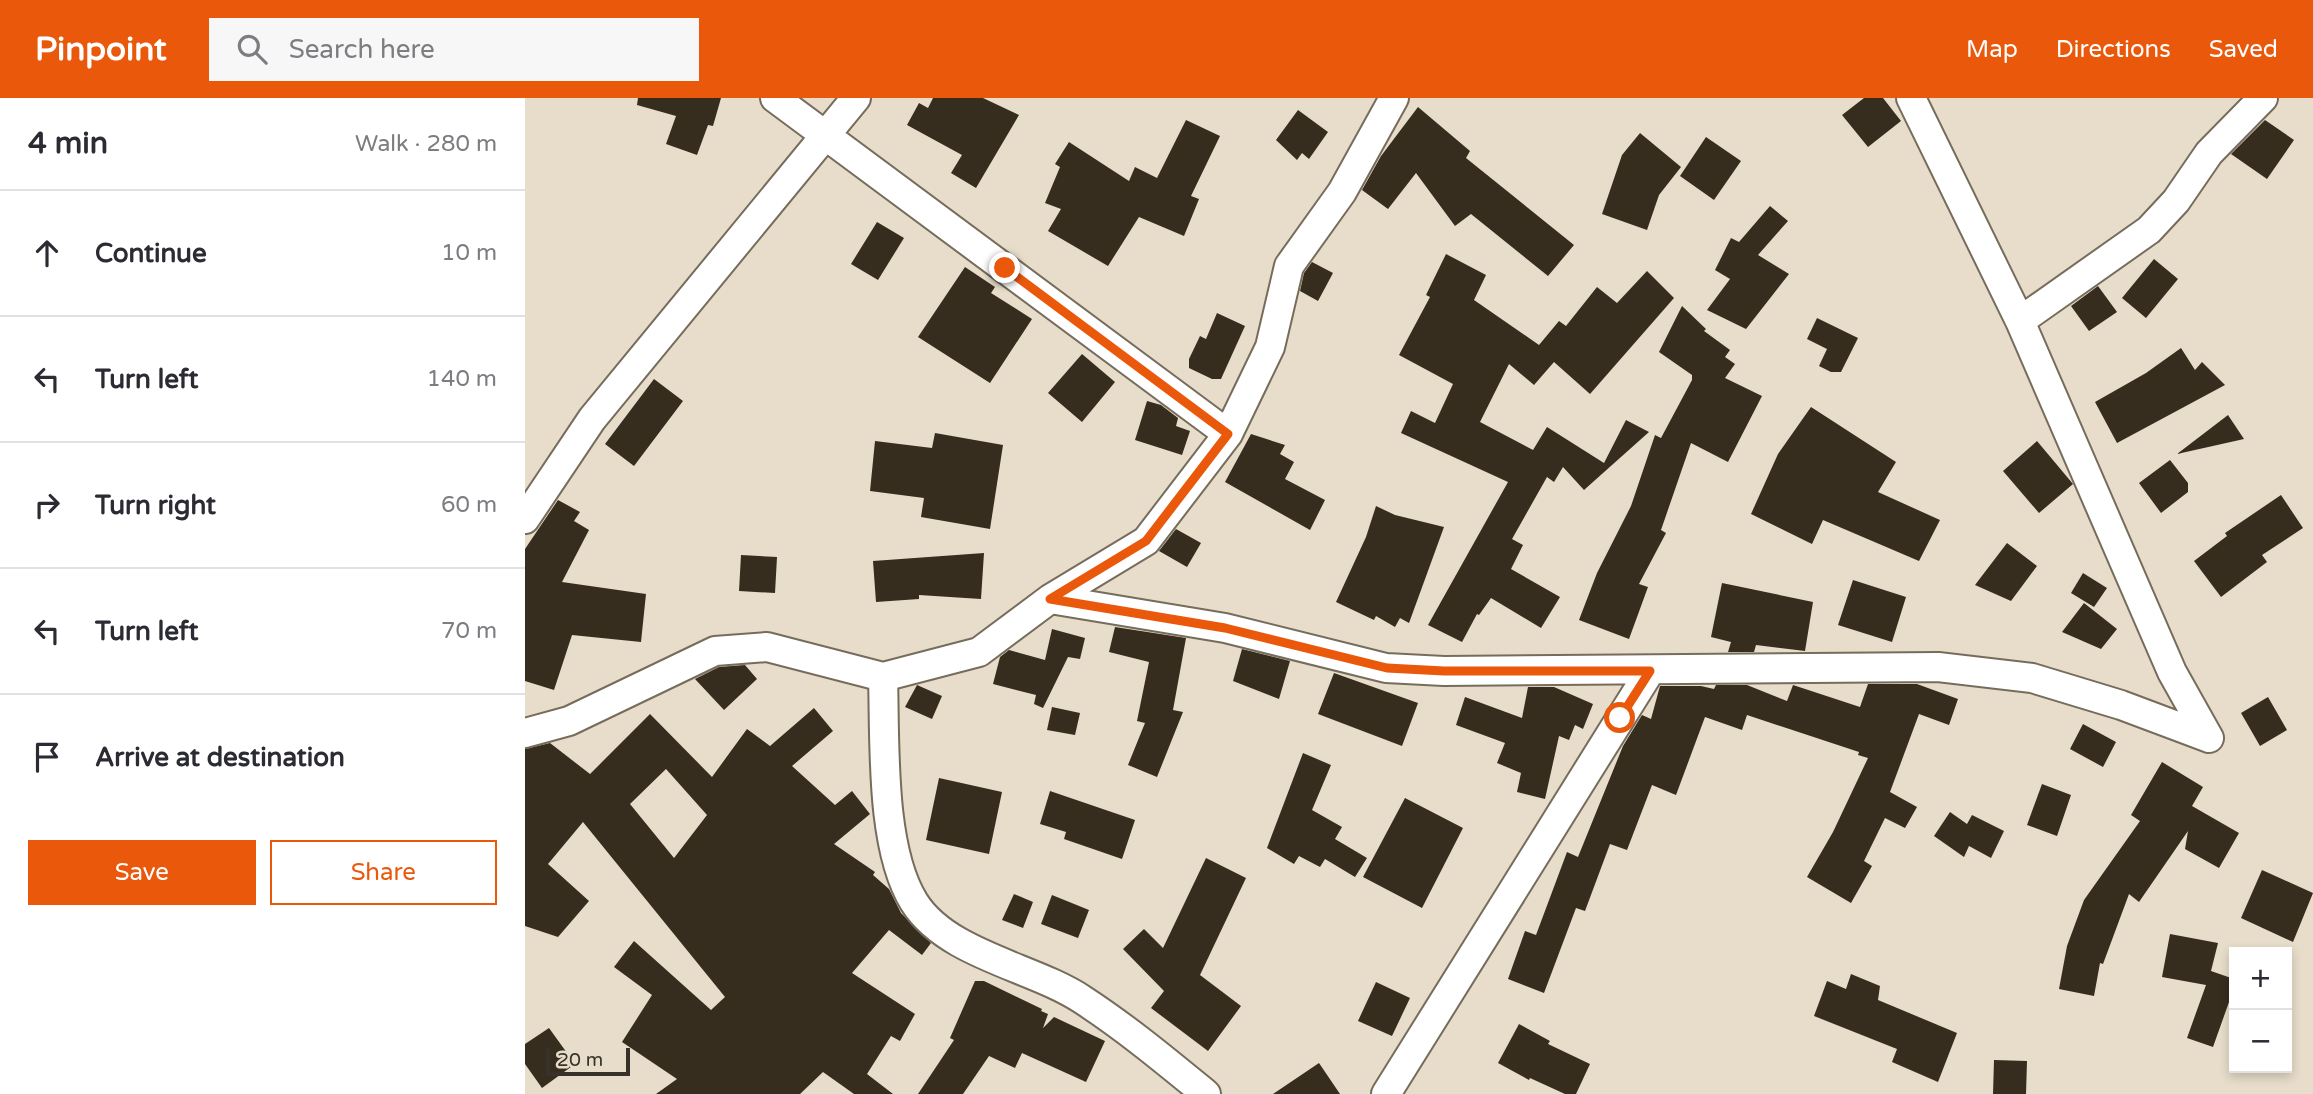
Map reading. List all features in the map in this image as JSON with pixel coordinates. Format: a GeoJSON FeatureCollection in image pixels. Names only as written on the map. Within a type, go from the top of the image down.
{"type":"FeatureCollection","features":[{"type":"Feature","properties":{"kind":"street"},"geometry":{"type":"LineString","coordinates":[[775,98],[1228,434]]}},
{"type":"Feature","properties":{"kind":"street"},"geometry":{"type":"LineString","coordinates":[[525,519],[592,419],[856,98]]}},
{"type":"Feature","properties":{"kind":"street"},"geometry":{"type":"LineString","coordinates":[[525,733],[569,721],[715,651],[768,647],[883,677],[979,652],[1050,599],[1146,541],[1228,434],[1271,347],[1289,266],[1342,192],[1394,98]]}},
{"type":"Feature","properties":{"kind":"street"},"geometry":{"type":"LineString","coordinates":[[1050,599],[1225,628],[1387,668],[1444,671],[1650,671],[1926,667],[2032,678],[2121,705],[2210,738],[2172,672],[2020,321],[1911,98]]}},
{"type":"Feature","properties":{"kind":"street"},"geometry":{"type":"LineString","coordinates":[[2020,321],[2149,230],[2176,201],[2209,153],[2263,98]]}},
{"type":"Feature","properties":{"kind":"street"},"geometry":{"type":"LineString","coordinates":[[1386,1094],[1650,671]]}},
{"type":"Feature","properties":{"kind":"street"},"geometry":{"type":"LineString","coordinates":[[883,677],[887,792],[899,869],[915,904],[945,934],[1082,999],[1206,1094]]}},
{"type":"Feature","properties":{"kind":"building"},"geometry":{"type":"Polygon","coordinates":[[[638,98],[721,98],[713,126],[708,125],[697,155],[666,144],[676,116],[637,105],[638,98]]]}},
{"type":"Feature","properties":{"kind":"building"},"geometry":{"type":"Polygon","coordinates":[[[933,98],[983,98],[1019,115],[976,188],[951,173],[962,155],[907,125],[919,103],[928,108],[933,98]]]}},
{"type":"Feature","properties":{"kind":"building"},"geometry":{"type":"Polygon","coordinates":[[[1864,98],[1883,98],[1901,121],[1868,147],[1842,115],[1864,98]]]}},
{"type":"Feature","properties":{"kind":"building"},"geometry":{"type":"Polygon","coordinates":[[[1418,107],[1470,151],[1466,158],[1574,245],[1548,276],[1471,214],[1455,226],[1416,173],[1388,209],[1362,190],[1381,156],[1418,107]]]}},
{"type":"Feature","properties":{"kind":"building"},"geometry":{"type":"Polygon","coordinates":[[[1298,110],[1328,132],[1309,159],[1302,153],[1297,160],[1276,140],[1298,110]]]}},
{"type":"Feature","properties":{"kind":"building"},"geometry":{"type":"Polygon","coordinates":[[[1186,120],[1220,136],[1191,196],[1199,199],[1184,236],[1139,217],[1108,266],[1048,231],[1061,209],[1045,203],[1060,167],[1055,164],[1069,142],[1129,181],[1135,167],[1157,178],[1186,120]]]}},
{"type":"Feature","properties":{"kind":"building"},"geometry":{"type":"Polygon","coordinates":[[[2265,120],[2294,140],[2267,179],[2231,154],[2265,120]]]}},
{"type":"Feature","properties":{"kind":"building"},"geometry":{"type":"Polygon","coordinates":[[[1640,133],[1681,167],[1659,195],[1647,230],[1602,214],[1622,155],[1640,133]]]}},
{"type":"Feature","properties":{"kind":"building"},"geometry":{"type":"Polygon","coordinates":[[[1706,137],[1741,161],[1714,200],[1680,176],[1706,137]]]}},
{"type":"Feature","properties":{"kind":"building"},"geometry":{"type":"Polygon","coordinates":[[[1770,206],[1788,221],[1758,255],[1789,274],[1746,329],[1707,310],[1730,279],[1715,270],[1731,238],[1739,242],[1770,206]]]}},
{"type":"Feature","properties":{"kind":"building"},"geometry":{"type":"Polygon","coordinates":[[[877,222],[904,238],[878,280],[851,264],[877,222]]]}},
{"type":"Feature","properties":{"kind":"building"},"geometry":{"type":"Polygon","coordinates":[[[1446,254],[1486,275],[1474,300],[1539,345],[1559,321],[1566,326],[1597,287],[1617,303],[1647,271],[1674,298],[1590,394],[1554,362],[1534,385],[1509,364],[1480,422],[1533,450],[1547,427],[1604,463],[1626,420],[1649,432],[1584,490],[1563,467],[1554,482],[1547,477],[1512,539],[1523,545],[1511,569],[1560,597],[1541,628],[1491,598],[1479,615],[1477,614],[1462,642],[1428,625],[1508,482],[1401,433],[1411,411],[1435,423],[1453,384],[1399,355],[1430,297],[1426,295],[1446,254]]]}},
{"type":"Feature","properties":{"kind":"building"},"geometry":{"type":"Polygon","coordinates":[[[2154,259],[2178,279],[2146,318],[2122,298],[2154,259]]]}},
{"type":"Feature","properties":{"kind":"building"},"geometry":{"type":"Polygon","coordinates":[[[1312,262],[1333,273],[1318,301],[1300,291],[1304,273],[1312,262]]]}},
{"type":"Feature","properties":{"kind":"building"},"geometry":{"type":"Polygon","coordinates":[[[965,267],[995,287],[991,293],[1032,319],[990,383],[918,337],[965,267]]]}},
{"type":"Feature","properties":{"kind":"building"},"geometry":{"type":"Polygon","coordinates":[[[2098,286],[2117,312],[2089,331],[2071,306],[2098,286]]]}},
{"type":"Feature","properties":{"kind":"building"},"geometry":{"type":"Polygon","coordinates":[[[1682,306],[1706,329],[1704,331],[1730,350],[1725,357],[1735,364],[1725,378],[1762,396],[1728,462],[1691,443],[1661,530],[1666,533],[1639,584],[1648,587],[1629,639],[1579,620],[1597,573],[1631,506],[1655,435],[1661,438],[1692,380],[1692,375],[1659,352],[1682,306]]]}},
{"type":"Feature","properties":{"kind":"building"},"geometry":{"type":"Polygon","coordinates":[[[1217,313],[1245,326],[1221,379],[1212,379],[1189,368],[1189,359],[1200,336],[1206,339],[1217,313]]]}},
{"type":"Feature","properties":{"kind":"building"},"geometry":{"type":"Polygon","coordinates":[[[1817,318],[1858,338],[1841,372],[1831,372],[1819,366],[1827,349],[1807,339],[1817,318]]]}},
{"type":"Feature","properties":{"kind":"building"},"geometry":{"type":"Polygon","coordinates":[[[2181,348],[2195,370],[2202,362],[2225,385],[2117,443],[2095,402],[2146,373],[2181,348]]]}},
{"type":"Feature","properties":{"kind":"building"},"geometry":{"type":"Polygon","coordinates":[[[1082,354],[1115,382],[1082,422],[1048,393],[1082,354]]]}},
{"type":"Feature","properties":{"kind":"building"},"geometry":{"type":"Polygon","coordinates":[[[654,379],[683,401],[634,466],[605,444],[654,379]]]}},
{"type":"Feature","properties":{"kind":"building"},"geometry":{"type":"Polygon","coordinates":[[[1147,401],[1161,405],[1178,418],[1176,426],[1190,431],[1182,455],[1135,440],[1147,401]]]}},
{"type":"Feature","properties":{"kind":"building"},"geometry":{"type":"Polygon","coordinates":[[[1811,407],[1896,462],[1878,492],[1940,520],[1919,561],[1823,520],[1812,544],[1751,514],[1778,454],[1811,407]]]}},
{"type":"Feature","properties":{"kind":"building"},"geometry":{"type":"Polygon","coordinates":[[[2228,415],[2244,439],[2177,454],[2228,415]]]}},
{"type":"Feature","properties":{"kind":"building"},"geometry":{"type":"Polygon","coordinates":[[[935,433],[1003,445],[990,529],[921,517],[924,498],[870,491],[875,441],[932,448],[935,433]]]}},
{"type":"Feature","properties":{"kind":"building"},"geometry":{"type":"Polygon","coordinates":[[[1251,434],[1285,445],[1280,454],[1294,462],[1285,479],[1325,500],[1310,530],[1225,482],[1251,434]]]}},
{"type":"Feature","properties":{"kind":"building"},"geometry":{"type":"Polygon","coordinates":[[[2037,441],[2073,484],[2039,513],[2003,471],[2037,441]]]}},
{"type":"Feature","properties":{"kind":"building"},"geometry":{"type":"Polygon","coordinates":[[[2170,460],[2188,483],[2188,492],[2161,513],[2139,483],[2170,460]]]}},
{"type":"Feature","properties":{"kind":"building"},"geometry":{"type":"Polygon","coordinates":[[[2281,495],[2303,528],[2262,555],[2267,562],[2221,597],[2194,561],[2227,536],[2225,533],[2281,495]]]}},
{"type":"Feature","properties":{"kind":"building"},"geometry":{"type":"Polygon","coordinates":[[[558,500],[580,512],[574,521],[589,530],[562,582],[646,594],[641,642],[572,635],[554,690],[525,681],[525,549],[558,500]]]}},
{"type":"Feature","properties":{"kind":"building"},"geometry":{"type":"Polygon","coordinates":[[[1376,506],[1395,515],[1444,527],[1409,623],[1400,618],[1395,627],[1376,616],[1374,620],[1336,602],[1366,537],[1376,506]]]}},
{"type":"Feature","properties":{"kind":"building"},"geometry":{"type":"Polygon","coordinates":[[[1176,529],[1201,543],[1187,567],[1159,551],[1176,529]]]}},
{"type":"Feature","properties":{"kind":"building"},"geometry":{"type":"Polygon","coordinates":[[[2007,543],[2037,566],[2011,601],[1975,585],[2007,543]]]}},
{"type":"Feature","properties":{"kind":"building"},"geometry":{"type":"Polygon","coordinates":[[[984,553],[981,599],[919,595],[919,599],[876,602],[873,561],[984,553]]]}},
{"type":"Feature","properties":{"kind":"building"},"geometry":{"type":"Polygon","coordinates":[[[741,555],[777,557],[775,593],[739,591],[741,555]]]}},
{"type":"Feature","properties":{"kind":"building"},"geometry":{"type":"Polygon","coordinates":[[[2083,573],[2107,588],[2094,607],[2071,593],[2083,573]]]}},
{"type":"Feature","properties":{"kind":"building"},"geometry":{"type":"Polygon","coordinates":[[[1853,580],[1906,597],[1892,642],[1838,625],[1853,580]]]}},
{"type":"Feature","properties":{"kind":"building"},"geometry":{"type":"Polygon","coordinates":[[[1722,583],[1813,602],[1805,651],[1756,645],[1754,652],[1728,652],[1731,642],[1711,637],[1722,583]]]}},
{"type":"Feature","properties":{"kind":"building"},"geometry":{"type":"Polygon","coordinates":[[[2084,603],[2117,629],[2101,649],[2062,632],[2084,603]]]}},
{"type":"Feature","properties":{"kind":"building"},"geometry":{"type":"Polygon","coordinates":[[[1115,627],[1186,638],[1173,710],[1183,712],[1157,777],[1128,765],[1145,723],[1137,721],[1149,662],[1109,652],[1115,627]]]}},
{"type":"Feature","properties":{"kind":"building"},"geometry":{"type":"Polygon","coordinates":[[[1052,629],[1085,638],[1080,659],[1068,657],[1043,708],[1034,704],[1036,695],[993,684],[1000,657],[1009,650],[1045,660],[1052,629]]]}},
{"type":"Feature","properties":{"kind":"building"},"geometry":{"type":"Polygon","coordinates":[[[1242,649],[1290,661],[1279,699],[1233,681],[1242,649]]]}},
{"type":"Feature","properties":{"kind":"building"},"geometry":{"type":"Polygon","coordinates":[[[745,665],[757,679],[724,710],[695,679],[719,667],[745,665]]]}},
{"type":"Feature","properties":{"kind":"building"},"geometry":{"type":"Polygon","coordinates":[[[1334,673],[1418,703],[1402,746],[1318,714],[1334,673]]]}},
{"type":"Feature","properties":{"kind":"building"},"geometry":{"type":"Polygon","coordinates":[[[1868,684],[1917,684],[1958,699],[1949,725],[1919,714],[1890,792],[1917,807],[1905,828],[1885,818],[1864,861],[1872,866],[1851,903],[1807,877],[1833,832],[1868,758],[1858,755],[1859,752],[1747,715],[1742,730],[1705,717],[1676,795],[1652,785],[1627,850],[1610,844],[1585,911],[1576,908],[1544,993],[1508,979],[1525,931],[1536,935],[1567,852],[1578,857],[1623,746],[1642,715],[1651,719],[1660,686],[1701,686],[1714,689],[1716,685],[1747,685],[1787,701],[1793,685],[1860,707],[1868,684]]]}},
{"type":"Feature","properties":{"kind":"building"},"geometry":{"type":"Polygon","coordinates":[[[917,685],[942,696],[932,719],[905,707],[917,685]]]}},
{"type":"Feature","properties":{"kind":"building"},"geometry":{"type":"Polygon","coordinates":[[[1528,687],[1554,687],[1593,704],[1583,729],[1575,725],[1569,740],[1559,736],[1545,799],[1517,792],[1521,773],[1497,763],[1505,743],[1456,725],[1465,697],[1522,718],[1528,687]]]}},
{"type":"Feature","properties":{"kind":"building"},"geometry":{"type":"Polygon","coordinates":[[[2268,697],[2287,730],[2260,746],[2241,713],[2268,697]]]}},
{"type":"Feature","properties":{"kind":"building"},"geometry":{"type":"Polygon","coordinates":[[[1052,707],[1080,713],[1075,735],[1047,730],[1052,707]]]}},
{"type":"Feature","properties":{"kind":"building"},"geometry":{"type":"Polygon","coordinates":[[[814,708],[833,731],[792,766],[835,805],[852,791],[870,814],[834,844],[875,872],[873,875],[889,889],[901,913],[931,943],[922,955],[889,930],[852,973],[915,1014],[900,1041],[891,1036],[867,1074],[893,1094],[854,1094],[823,1072],[800,1094],[656,1094],[677,1079],[622,1042],[652,995],[614,967],[634,941],[711,1010],[725,997],[583,822],[548,864],[589,901],[558,937],[525,926],[525,749],[550,743],[590,774],[650,714],[712,777],[747,729],[770,746],[814,708]],[[666,769],[630,804],[674,858],[707,815],[666,769]]]}},
{"type":"Feature","properties":{"kind":"building"},"geometry":{"type":"Polygon","coordinates":[[[2083,724],[2116,742],[2103,767],[2070,749],[2083,724]]]}},
{"type":"Feature","properties":{"kind":"building"},"geometry":{"type":"Polygon","coordinates":[[[1303,753],[1331,765],[1312,810],[1342,827],[1335,839],[1367,858],[1355,877],[1325,859],[1320,867],[1299,856],[1294,864],[1267,848],[1303,753]]]}},
{"type":"Feature","properties":{"kind":"building"},"geometry":{"type":"Polygon","coordinates":[[[2162,762],[2203,787],[2192,806],[2239,833],[2219,868],[2185,849],[2188,831],[2139,902],[2129,894],[2103,964],[2100,963],[2094,996],[2059,989],[2067,946],[2084,900],[2140,821],[2131,815],[2162,762]]]}},
{"type":"Feature","properties":{"kind":"building"},"geometry":{"type":"Polygon","coordinates":[[[939,778],[1002,792],[989,854],[926,840],[939,778]]]}},
{"type":"Feature","properties":{"kind":"building"},"geometry":{"type":"Polygon","coordinates":[[[2042,784],[2071,795],[2057,836],[2027,825],[2042,784]]]}},
{"type":"Feature","properties":{"kind":"building"},"geometry":{"type":"Polygon","coordinates":[[[1050,791],[1135,820],[1122,859],[1064,839],[1066,832],[1040,824],[1050,791]]]}},
{"type":"Feature","properties":{"kind":"building"},"geometry":{"type":"Polygon","coordinates":[[[1405,798],[1463,828],[1422,908],[1363,877],[1405,798]]]}},
{"type":"Feature","properties":{"kind":"building"},"geometry":{"type":"Polygon","coordinates":[[[1950,812],[1967,824],[1972,815],[2004,831],[1991,858],[1969,846],[1964,857],[1934,836],[1950,812]]]}},
{"type":"Feature","properties":{"kind":"building"},"geometry":{"type":"Polygon","coordinates":[[[1206,858],[1246,878],[1200,975],[1241,1006],[1208,1051],[1151,1008],[1164,991],[1123,949],[1144,929],[1163,948],[1206,858]]]}},
{"type":"Feature","properties":{"kind":"building"},"geometry":{"type":"Polygon","coordinates":[[[2262,870],[2313,893],[2293,942],[2241,918],[2262,870]]]}},
{"type":"Feature","properties":{"kind":"building"},"geometry":{"type":"Polygon","coordinates":[[[1014,894],[1033,902],[1023,928],[1002,920],[1014,894]]]}},
{"type":"Feature","properties":{"kind":"building"},"geometry":{"type":"Polygon","coordinates":[[[1052,895],[1089,910],[1078,938],[1041,924],[1052,895]]]}},
{"type":"Feature","properties":{"kind":"building"},"geometry":{"type":"Polygon","coordinates":[[[2170,934],[2218,943],[2211,971],[2229,977],[2229,1002],[2213,1047],[2187,1038],[2206,985],[2162,977],[2170,934]]]}},
{"type":"Feature","properties":{"kind":"building"},"geometry":{"type":"Polygon","coordinates":[[[1851,974],[1880,986],[1878,1000],[1957,1033],[1938,1082],[1892,1062],[1897,1049],[1814,1016],[1827,981],[1846,989],[1851,974]]]}},
{"type":"Feature","properties":{"kind":"building"},"geometry":{"type":"Polygon","coordinates":[[[975,981],[984,981],[1042,1009],[1041,1011],[1048,1014],[1043,1028],[1054,1017],[1105,1041],[1086,1082],[1022,1053],[1015,1068],[989,1056],[963,1094],[918,1094],[954,1040],[950,1038],[975,981]]]}},
{"type":"Feature","properties":{"kind":"building"},"geometry":{"type":"Polygon","coordinates":[[[1376,982],[1410,998],[1392,1036],[1358,1021],[1376,982]]]}},
{"type":"Feature","properties":{"kind":"building"},"geometry":{"type":"Polygon","coordinates":[[[1519,1024],[1550,1041],[1548,1044],[1590,1064],[1576,1094],[1565,1094],[1530,1078],[1529,1080],[1498,1063],[1519,1024]]]}},
{"type":"Feature","properties":{"kind":"building"},"geometry":{"type":"Polygon","coordinates":[[[549,1028],[575,1064],[542,1088],[525,1064],[525,1044],[549,1028]]]}},
{"type":"Feature","properties":{"kind":"building"},"geometry":{"type":"Polygon","coordinates":[[[1994,1060],[2027,1061],[2026,1094],[1993,1094],[1994,1060]]]}},
{"type":"Feature","properties":{"kind":"building"},"geometry":{"type":"Polygon","coordinates":[[[1319,1063],[1340,1094],[1273,1094],[1319,1063]]]}},
{"type":"Feature","properties":{"kind":"route"},"geometry":{"type":"LineString","coordinates":[[1005,268],[1228,434],[1146,541],[1050,599],[1225,628],[1387,668],[1444,671],[1650,671],[1620,718]]}}]}
